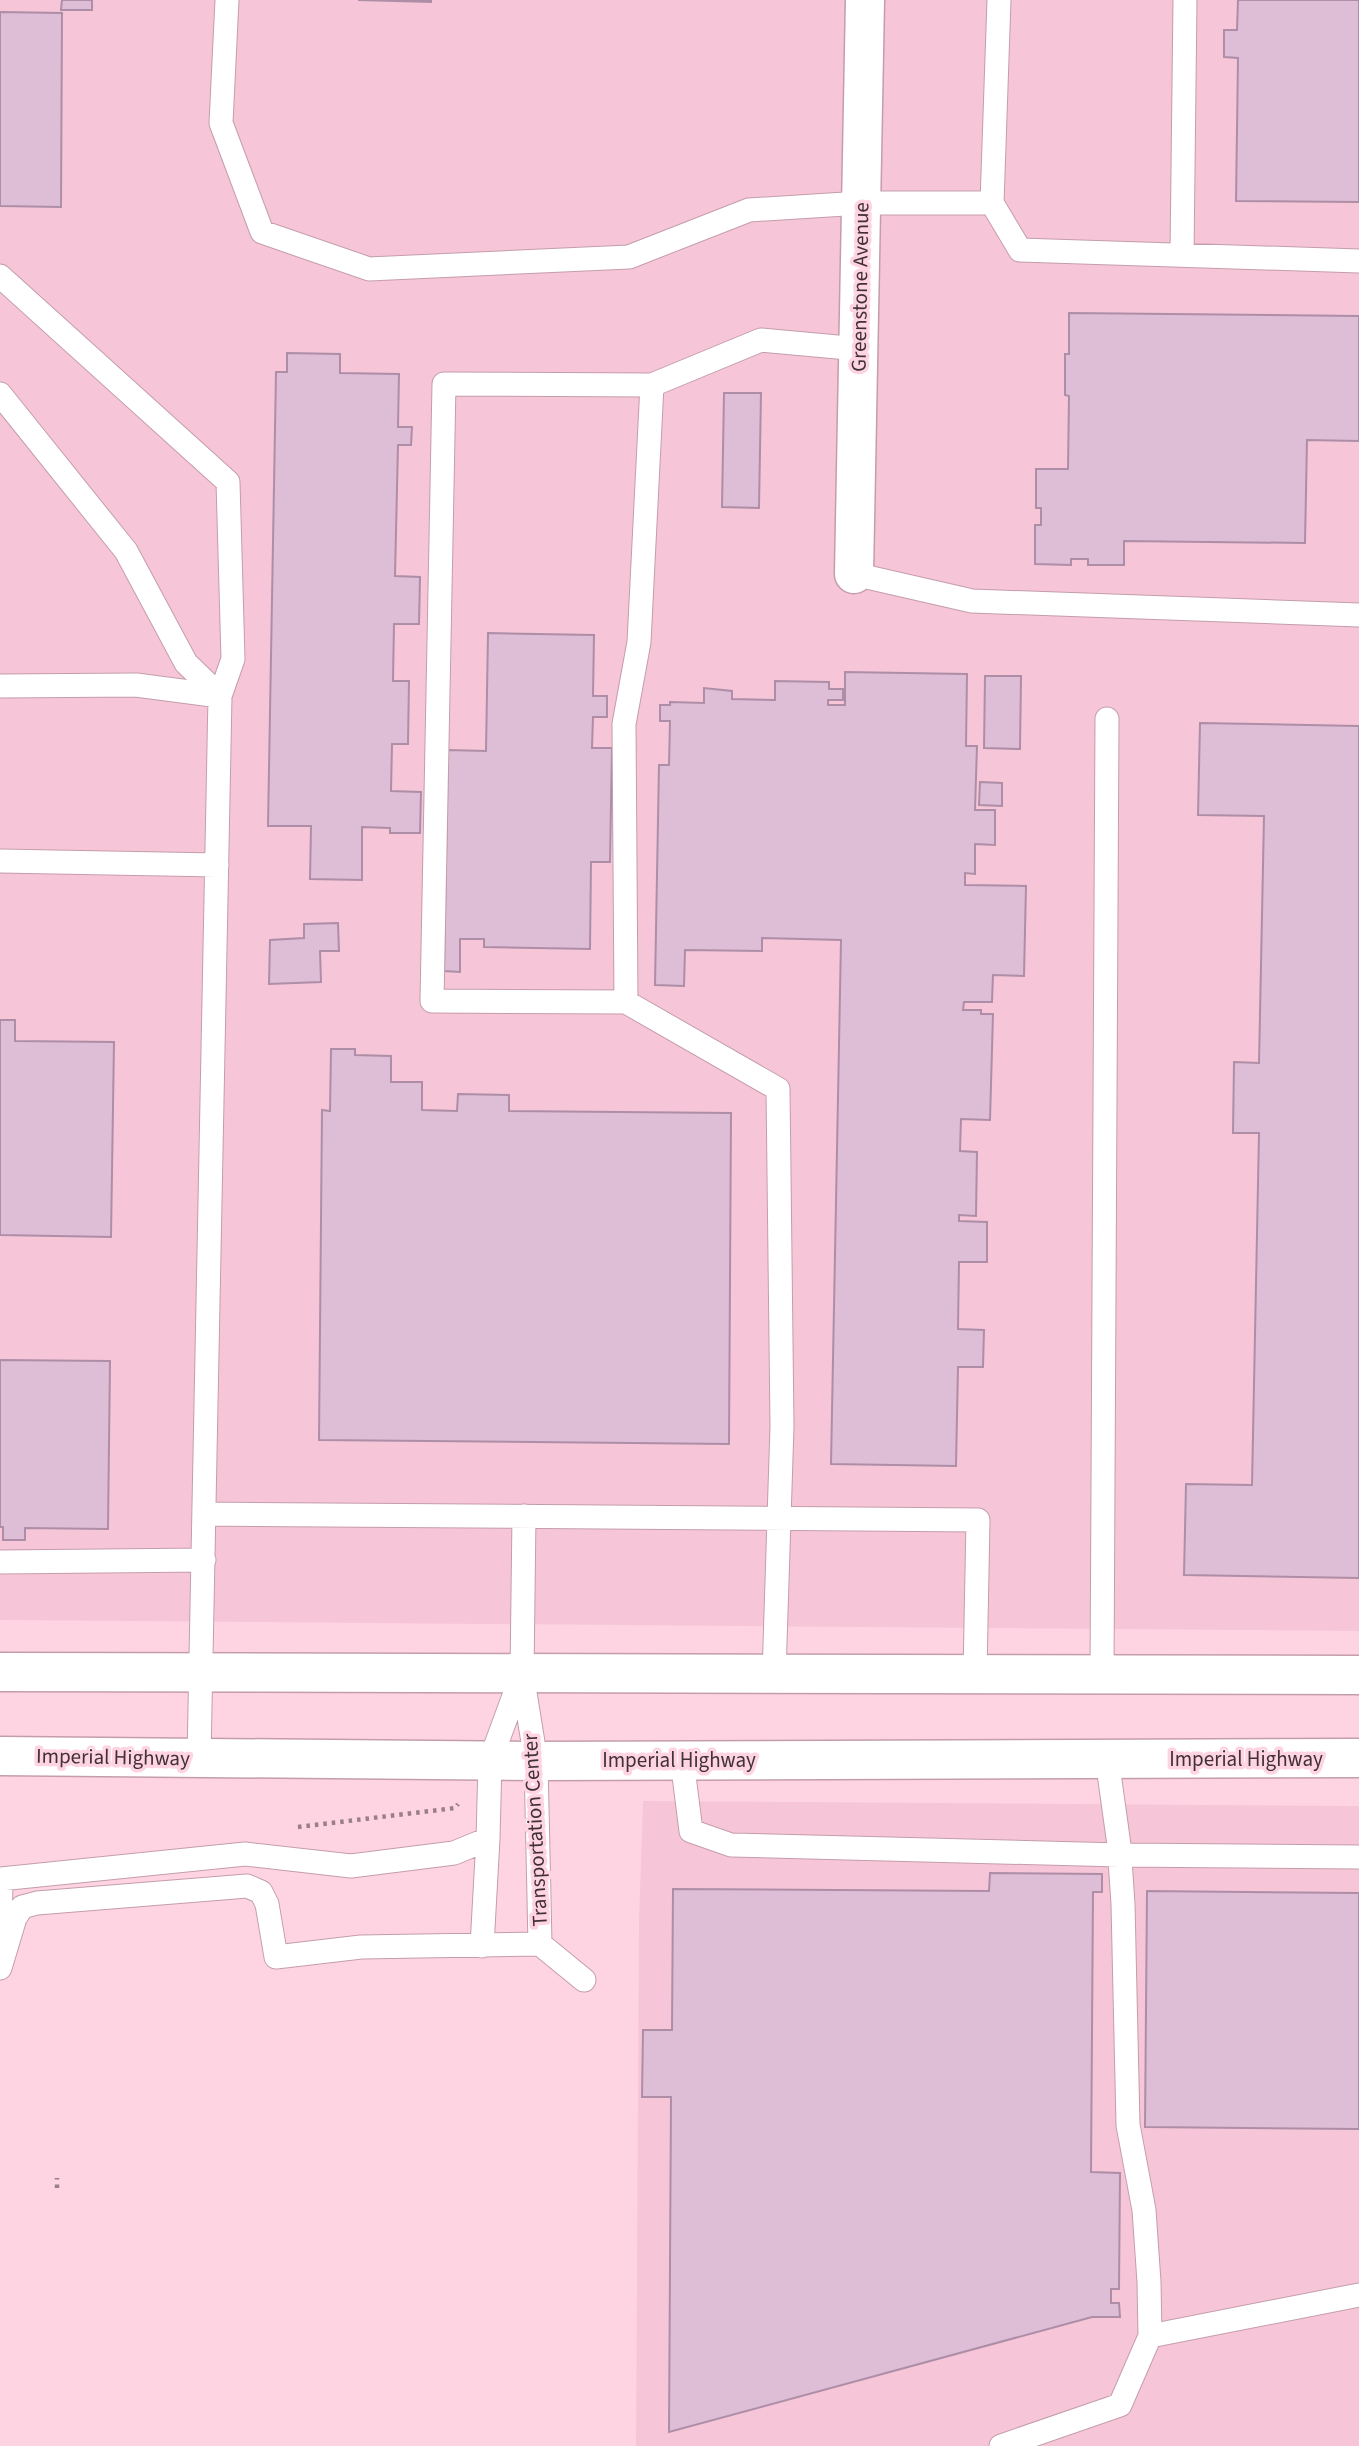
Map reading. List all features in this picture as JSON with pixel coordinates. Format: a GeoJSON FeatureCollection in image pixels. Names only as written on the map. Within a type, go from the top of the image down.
{"type":"FeatureCollection","features":[{"type":"Feature","properties":{"kind":"main road","name":"Greenstone Avenue"},"geometry":{"type":"LineString","coordinates":[[854,574],[865,0]]}},
{"type":"Feature","properties":{"kind":"main road"},"geometry":{"type":"LineString","coordinates":[[0,1672],[1359,1675]]}},
{"type":"Feature","properties":{"kind":"main road","name":"Imperial Highway"},"geometry":{"type":"LineString","coordinates":[[0,1756],[490,1761],[1359,1758]]}},
{"type":"Feature","properties":{"kind":"lane"},"geometry":{"type":"LineString","coordinates":[[227,0],[221,123],[262,232],[369,269],[629,257],[749,210],[861,202],[992,203]]}},
{"type":"Feature","properties":{"kind":"lane"},"geometry":{"type":"LineString","coordinates":[[999,0],[992,203],[1020,250],[1359,261]]}},
{"type":"Feature","properties":{"kind":"lane"},"geometry":{"type":"LineString","coordinates":[[1182,255],[1185,0]]}},
{"type":"Feature","properties":{"kind":"lane"},"geometry":{"type":"LineString","coordinates":[[0,276],[228,482],[233,659],[220,696],[199,1758]]}},
{"type":"Feature","properties":{"kind":"lane"},"geometry":{"type":"LineString","coordinates":[[774,1675],[782,1426],[778,1089],[626,1002],[432,1001],[444,384],[652,385],[761,340],[859,349]]}},
{"type":"Feature","properties":{"kind":"lane"},"geometry":{"type":"LineString","coordinates":[[626,1002],[624,724],[639,642],[652,385]]}},
{"type":"Feature","properties":{"kind":"lane"},"geometry":{"type":"LineString","coordinates":[[0,394],[126,551],[186,663],[220,696]]}},
{"type":"Feature","properties":{"kind":"lane"},"geometry":{"type":"LineString","coordinates":[[854,574],[972,601],[1359,615]]}},
{"type":"Feature","properties":{"kind":"lane"},"geometry":{"type":"LineString","coordinates":[[0,686],[136,685],[220,696]]}},
{"type":"Feature","properties":{"kind":"lane"},"geometry":{"type":"LineString","coordinates":[[1102,1675],[1107,719]]}},
{"type":"Feature","properties":{"kind":"lane"},"geometry":{"type":"LineString","coordinates":[[0,861],[216,865]]}},
{"type":"Feature","properties":{"kind":"lane"},"geometry":{"type":"LineString","coordinates":[[205,1514],[978,1520],[975,1675]]}},
{"type":"Feature","properties":{"kind":"lane"},"geometry":{"type":"LineString","coordinates":[[522,1674],[524,1516]]}},
{"type":"Feature","properties":{"kind":"lane"},"geometry":{"type":"LineString","coordinates":[[0,1562],[204,1560]]}},
{"type":"Feature","properties":{"kind":"lane","name":"Transportation Center"},"geometry":{"type":"LineString","coordinates":[[522,1674],[490,1761],[482,1946],[540,1944],[584,1980]]}},
{"type":"Feature","properties":{"kind":"lane","name":"Transportation Center"},"geometry":{"type":"LineString","coordinates":[[522,1674],[536,1761],[540,1944]]}},
{"type":"Feature","properties":{"kind":"lane"},"geometry":{"type":"LineString","coordinates":[[1001,2446],[1120,2405],[1150,2336],[1144,2210],[1128,2125],[1123,1904],[1120,1856],[1107,1759]]}},
{"type":"Feature","properties":{"kind":"lane"},"geometry":{"type":"LineString","coordinates":[[682,1760],[691,1831],[731,1845],[1120,1856],[1359,1857]]}},
{"type":"Feature","properties":{"kind":"lane"},"geometry":{"type":"LineString","coordinates":[[0,1947],[0,1879],[245,1854],[351,1866],[454,1853],[488,1839]]}},
{"type":"Feature","properties":{"kind":"lane"},"geometry":{"type":"LineString","coordinates":[[0,1968],[15,1918],[22,1907],[37,1903],[247,1886],[261,1892],[267,1904],[276,1957],[361,1947],[482,1946]]}},
{"type":"Feature","properties":{"kind":"lane"},"geometry":{"type":"LineString","coordinates":[[1150,2336],[1359,2295]]}},
{"type":"Feature","properties":{"kind":"path"},"geometry":{"type":"LineString","coordinates":[[57,2178],[57,2189]]}},
{"type":"Feature","properties":{"kind":"shaded area"},"geometry":{"type":"Polygon","coordinates":[[[0,0],[1359,0],[1359,1631],[0,1620],[0,0]]]}},
{"type":"Feature","properties":{"kind":"shaded area"},"geometry":{"type":"Polygon","coordinates":[[[643,1801],[1359,1806],[1359,2446],[636,2446],[639,1919],[643,1801]]]}},
{"type":"Feature","properties":{"kind":"building"},"geometry":{"type":"Polygon","coordinates":[[[62,0],[92,0],[92,10],[61,10],[62,0]]]}},
{"type":"Feature","properties":{"kind":"building"},"geometry":{"type":"Polygon","coordinates":[[[358,0],[431,0],[431,2],[358,0]]]}},
{"type":"Feature","properties":{"kind":"building"},"geometry":{"type":"Polygon","coordinates":[[[1238,0],[1359,0],[1359,202],[1236,201],[1238,58],[1224,57],[1224,30],[1237,30],[1238,0]]]}},
{"type":"Feature","properties":{"kind":"building"},"geometry":{"type":"Polygon","coordinates":[[[0,12],[62,13],[61,207],[0,206],[0,12]]]}},
{"type":"Feature","properties":{"kind":"building"},"geometry":{"type":"Polygon","coordinates":[[[1069,313],[1359,316],[1359,441],[1307,440],[1305,543],[1124,541],[1124,565],[1088,565],[1088,559],[1071,559],[1071,565],[1035,564],[1035,525],[1041,525],[1041,508],[1036,508],[1036,469],[1068,469],[1069,396],[1065,395],[1065,354],[1069,354],[1069,313]]]}},
{"type":"Feature","properties":{"kind":"building"},"geometry":{"type":"Polygon","coordinates":[[[287,353],[340,354],[340,373],[399,374],[398,427],[412,427],[411,445],[398,445],[395,576],[420,577],[419,624],[394,624],[393,681],[409,681],[408,744],[392,744],[391,791],[421,792],[420,833],[390,833],[390,828],[362,827],[362,880],[310,879],[311,826],[268,826],[276,372],[287,372],[287,353]]]}},
{"type":"Feature","properties":{"kind":"building"},"geometry":{"type":"Polygon","coordinates":[[[724,393],[761,393],[759,508],[722,507],[724,393]]]}},
{"type":"Feature","properties":{"kind":"building"},"geometry":{"type":"Polygon","coordinates":[[[488,633],[594,635],[593,696],[607,696],[607,717],[593,717],[592,748],[612,748],[610,862],[591,862],[590,949],[484,947],[484,939],[460,939],[460,972],[444,971],[448,750],[486,751],[488,633]]]}},
{"type":"Feature","properties":{"kind":"building"},"geometry":{"type":"Polygon","coordinates":[[[845,672],[967,674],[966,746],[977,746],[975,810],[995,810],[995,845],[975,844],[975,874],[965,873],[965,885],[1026,886],[1024,976],[993,975],[992,1002],[964,1002],[963,1010],[981,1010],[981,1014],[993,1014],[990,1120],[961,1119],[960,1151],[977,1152],[976,1216],[959,1215],[959,1221],[987,1222],[987,1262],[959,1262],[958,1329],[984,1330],[983,1367],[958,1367],[956,1466],[831,1464],[841,940],[762,938],[762,951],[685,950],[684,986],[655,985],[659,765],[669,765],[670,721],[660,721],[660,705],[670,705],[670,702],[704,703],[704,688],[732,691],[732,699],[775,700],[775,681],[829,682],[829,689],[843,689],[843,700],[828,700],[828,705],[845,705],[845,672]]]}},
{"type":"Feature","properties":{"kind":"building"},"geometry":{"type":"Polygon","coordinates":[[[985,676],[1021,676],[1020,749],[984,748],[985,676]]]}},
{"type":"Feature","properties":{"kind":"building"},"geometry":{"type":"Polygon","coordinates":[[[1200,723],[1359,726],[1359,1578],[1184,1575],[1186,1484],[1252,1485],[1259,1133],[1233,1133],[1234,1062],[1259,1063],[1264,816],[1198,815],[1200,723]]]}},
{"type":"Feature","properties":{"kind":"building"},"geometry":{"type":"Polygon","coordinates":[[[980,782],[1002,783],[1002,806],[979,805],[980,782]]]}},
{"type":"Feature","properties":{"kind":"building"},"geometry":{"type":"Polygon","coordinates":[[[338,923],[339,951],[320,951],[321,982],[269,984],[270,940],[304,938],[304,924],[338,923]]]}},
{"type":"Feature","properties":{"kind":"building"},"geometry":{"type":"Polygon","coordinates":[[[0,1020],[15,1020],[15,1041],[114,1042],[111,1237],[0,1235],[0,1020]]]}},
{"type":"Feature","properties":{"kind":"building"},"geometry":{"type":"Polygon","coordinates":[[[331,1049],[355,1049],[355,1055],[391,1056],[391,1082],[422,1082],[422,1110],[457,1111],[458,1094],[509,1095],[509,1111],[731,1113],[729,1444],[319,1440],[322,1110],[330,1111],[331,1049]]]}},
{"type":"Feature","properties":{"kind":"building"},"geometry":{"type":"Polygon","coordinates":[[[0,1360],[110,1361],[108,1529],[25,1528],[25,1540],[3,1540],[3,1527],[0,1527],[0,1360]]]}},
{"type":"Feature","properties":{"kind":"building"},"geometry":{"type":"Polygon","coordinates":[[[990,1873],[1102,1874],[1102,1892],[1093,1892],[1091,2172],[1120,2173],[1119,2289],[1111,2289],[1111,2303],[1119,2303],[1120,2317],[1092,2317],[669,2432],[671,2097],[642,2097],[643,2030],[672,2030],[673,1889],[989,1891],[990,1873]]]}},
{"type":"Feature","properties":{"kind":"building"},"geometry":{"type":"Polygon","coordinates":[[[1147,1891],[1359,1893],[1359,2129],[1145,2127],[1147,1891]]]}}]}
